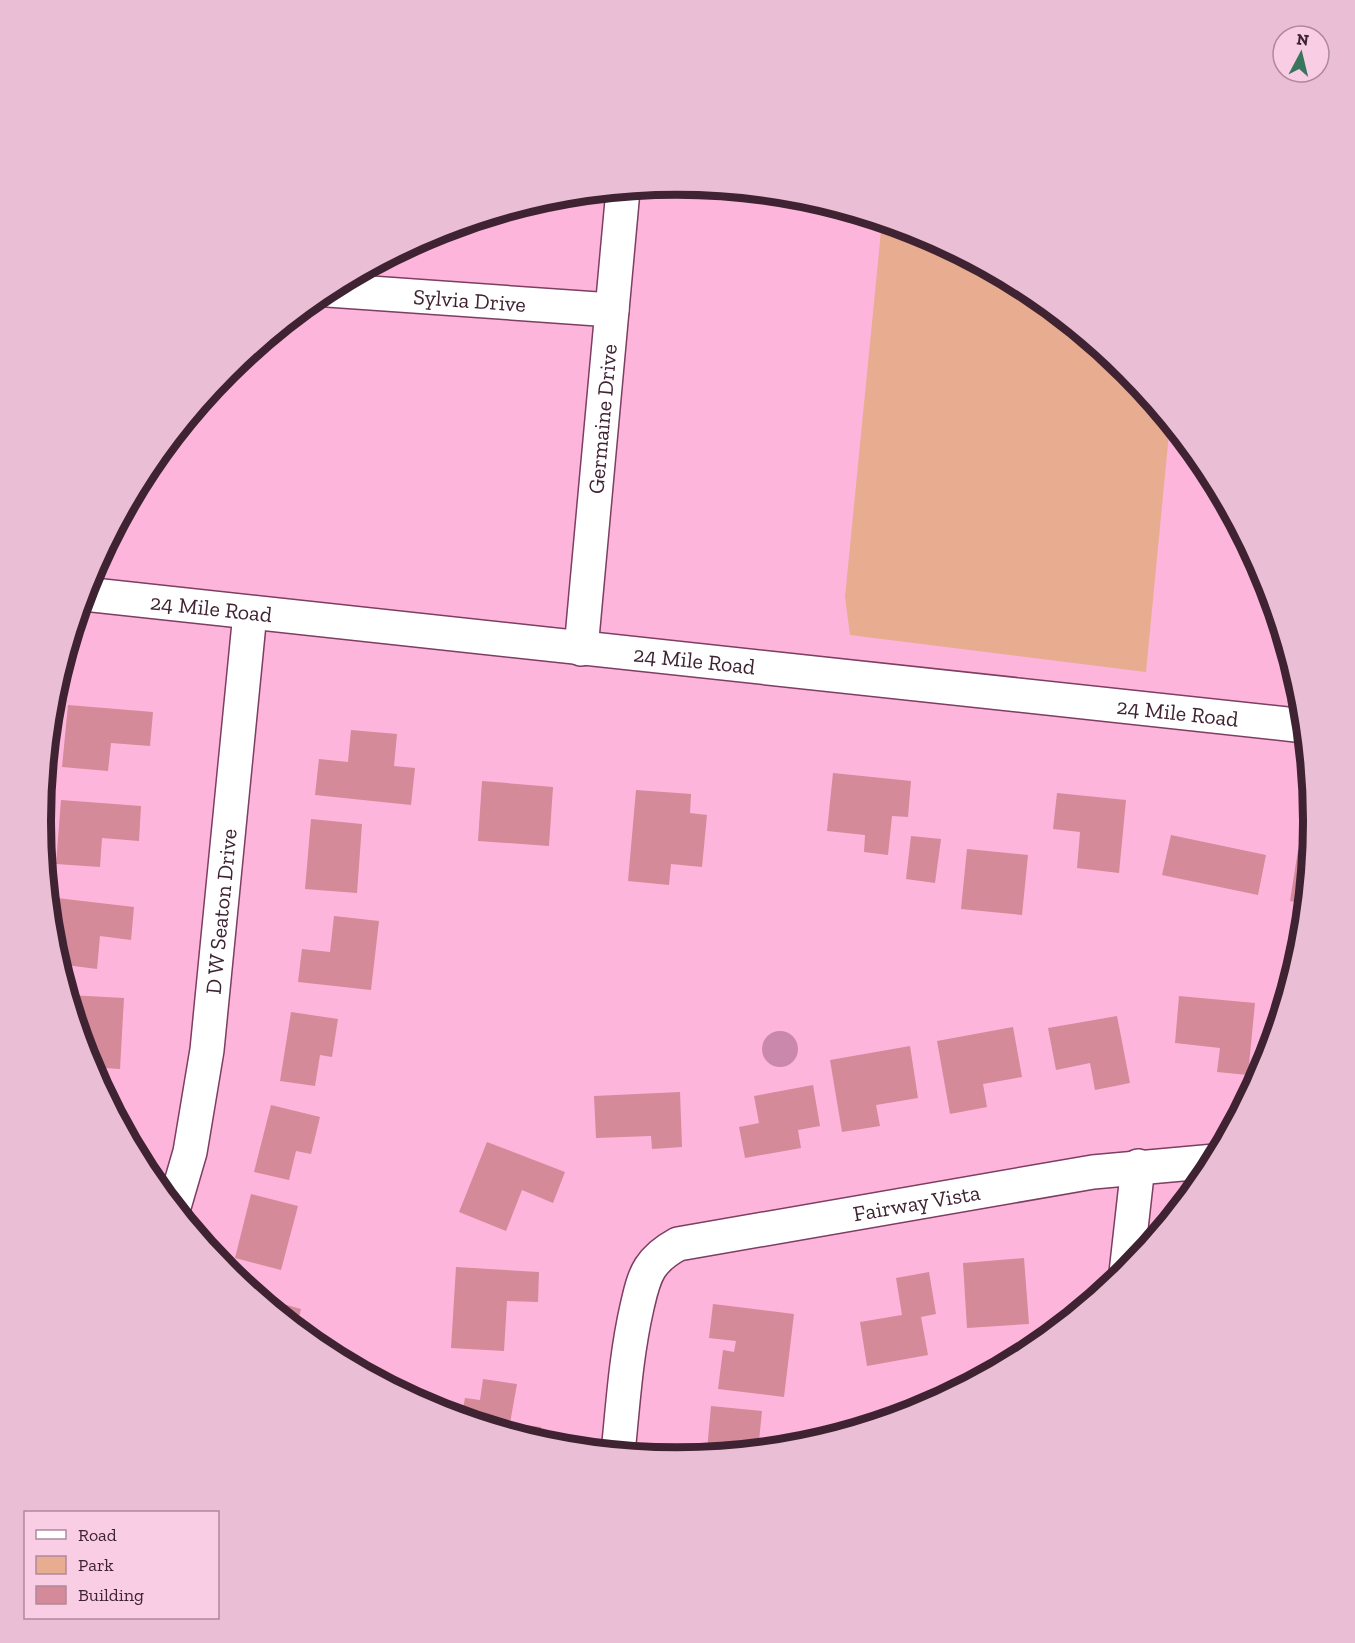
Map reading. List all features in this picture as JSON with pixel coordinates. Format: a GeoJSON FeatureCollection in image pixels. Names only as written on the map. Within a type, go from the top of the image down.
{"type":"FeatureCollection","features":[{"type":"Feature","properties":{"kind":"street","name":"Germaine Drive"},"geometry":{"type":"LineString","coordinates":[[581,649],[622,197]]}},
{"type":"Feature","properties":{"kind":"street","name":"Sylvia Drive"},"geometry":{"type":"LineString","coordinates":[[345,291],[612,310]]}},
{"type":"Feature","properties":{"kind":"street","name":"24 Mile Road"},"geometry":{"type":"LineString","coordinates":[[94,595],[1296,725]]}},
{"type":"Feature","properties":{"kind":"street","name":"D W Seaton Drive"},"geometry":{"type":"LineString","coordinates":[[177,1198],[190,1152],[207,1050],[250,613]]}},
{"type":"Feature","properties":{"kind":"street","name":"Fairway Vista"},"geometry":{"type":"LineString","coordinates":[[619,1445],[631,1335],[641,1288],[650,1268],[663,1253],[678,1244],[1042,1180],[1138,1166],[1203,1162]]}},
{"type":"Feature","properties":{"kind":"street"},"geometry":{"type":"LineString","coordinates":[[1128,1258],[1138,1166]]}},
{"type":"Feature","properties":{"kind":"green space"},"geometry":{"type":"Polygon","coordinates":[[[881,229],[955,260],[991,279],[1059,324],[1121,378],[1169,433],[1146,672],[850,635],[845,597],[881,229]]]}},
{"type":"Feature","properties":{"kind":"shaded area"},"geometry":{"type":"Polygon","coordinates":[[[780,1031],[793,1036],[798,1049],[793,1062],[780,1067],[767,1062],[762,1049],[767,1036],[780,1031]]]}},
{"type":"Feature","properties":{"kind":"building"},"geometry":{"type":"Polygon","coordinates":[[[68,705],[153,712],[150,746],[111,743],[108,771],[62,767],[68,705]]]}},
{"type":"Feature","properties":{"kind":"building"},"geometry":{"type":"Polygon","coordinates":[[[351,730],[397,734],[394,766],[415,768],[411,805],[315,795],[319,759],[348,762],[351,730]]]}},
{"type":"Feature","properties":{"kind":"building"},"geometry":{"type":"Polygon","coordinates":[[[833,773],[911,781],[908,817],[892,816],[888,855],[864,852],[865,835],[827,831],[833,773]]]}},
{"type":"Feature","properties":{"kind":"building"},"geometry":{"type":"Polygon","coordinates":[[[482,781],[553,787],[549,846],[478,841],[482,781]]]}},
{"type":"Feature","properties":{"kind":"building"},"geometry":{"type":"Polygon","coordinates":[[[636,790],[691,794],[690,813],[707,815],[702,867],[671,864],[669,885],[628,881],[636,790]]]}},
{"type":"Feature","properties":{"kind":"building"},"geometry":{"type":"Polygon","coordinates":[[[1057,793],[1126,800],[1119,873],[1077,868],[1080,832],[1053,829],[1057,793]]]}},
{"type":"Feature","properties":{"kind":"building"},"geometry":{"type":"Polygon","coordinates":[[[61,800],[141,806],[139,841],[102,838],[100,867],[56,864],[61,800]]]}},
{"type":"Feature","properties":{"kind":"building"},"geometry":{"type":"Polygon","coordinates":[[[311,819],[362,824],[357,893],[305,889],[311,819]]]}},
{"type":"Feature","properties":{"kind":"building"},"geometry":{"type":"Polygon","coordinates":[[[1171,835],[1266,855],[1258,895],[1162,875],[1171,835]]]}},
{"type":"Feature","properties":{"kind":"building"},"geometry":{"type":"Polygon","coordinates":[[[911,836],[941,839],[935,883],[906,879],[911,836]]]}},
{"type":"Feature","properties":{"kind":"building"},"geometry":{"type":"Polygon","coordinates":[[[967,849],[1028,855],[1022,915],[961,909],[967,849]]]}},
{"type":"Feature","properties":{"kind":"building"},"geometry":{"type":"Polygon","coordinates":[[[1298,850],[1303,851],[1299,903],[1290,901],[1298,850]]]}},
{"type":"Feature","properties":{"kind":"building"},"geometry":{"type":"Polygon","coordinates":[[[57,898],[134,907],[131,940],[100,936],[97,969],[68,965],[57,898]]]}},
{"type":"Feature","properties":{"kind":"building"},"geometry":{"type":"Polygon","coordinates":[[[334,916],[379,921],[371,990],[298,982],[302,949],[330,952],[334,916]]]}},
{"type":"Feature","properties":{"kind":"building"},"geometry":{"type":"Polygon","coordinates":[[[75,995],[124,998],[120,1069],[102,1068],[75,995]]]}},
{"type":"Feature","properties":{"kind":"building"},"geometry":{"type":"Polygon","coordinates":[[[1179,996],[1255,1003],[1248,1075],[1217,1072],[1220,1048],[1175,1043],[1179,996]]]}},
{"type":"Feature","properties":{"kind":"building"},"geometry":{"type":"Polygon","coordinates":[[[291,1012],[338,1019],[332,1057],[320,1055],[315,1086],[280,1081],[291,1012]]]}},
{"type":"Feature","properties":{"kind":"building"},"geometry":{"type":"Polygon","coordinates":[[[1117,1016],[1130,1083],[1095,1090],[1090,1063],[1056,1070],[1048,1028],[1117,1016]]]}},
{"type":"Feature","properties":{"kind":"building"},"geometry":{"type":"Polygon","coordinates":[[[1013,1027],[1022,1077],[983,1084],[987,1107],[950,1114],[937,1041],[1013,1027]]]}},
{"type":"Feature","properties":{"kind":"building"},"geometry":{"type":"Polygon","coordinates":[[[910,1046],[918,1098],[876,1105],[880,1126],[842,1132],[830,1060],[910,1046]]]}},
{"type":"Feature","properties":{"kind":"building"},"geometry":{"type":"Polygon","coordinates":[[[813,1085],[820,1126],[798,1130],[801,1148],[745,1158],[739,1127],[759,1123],[754,1096],[813,1085]]]}},
{"type":"Feature","properties":{"kind":"building"},"geometry":{"type":"Polygon","coordinates":[[[680,1092],[682,1147],[652,1149],[651,1136],[596,1138],[594,1096],[680,1092]]]}},
{"type":"Feature","properties":{"kind":"building"},"geometry":{"type":"Polygon","coordinates":[[[271,1105],[320,1117],[311,1154],[296,1151],[289,1180],[254,1172],[271,1105]]]}},
{"type":"Feature","properties":{"kind":"building"},"geometry":{"type":"Polygon","coordinates":[[[487,1142],[565,1172],[553,1203],[522,1190],[506,1231],[459,1212],[487,1142]]]}},
{"type":"Feature","properties":{"kind":"building"},"geometry":{"type":"Polygon","coordinates":[[[251,1194],[298,1206],[281,1270],[235,1258],[251,1194]]]}},
{"type":"Feature","properties":{"kind":"building"},"geometry":{"type":"Polygon","coordinates":[[[1024,1258],[1029,1324],[967,1328],[963,1263],[1024,1258]]]}},
{"type":"Feature","properties":{"kind":"building"},"geometry":{"type":"Polygon","coordinates":[[[456,1267],[539,1272],[538,1302],[507,1301],[504,1351],[451,1348],[456,1267]]]}},
{"type":"Feature","properties":{"kind":"building"},"geometry":{"type":"Polygon","coordinates":[[[929,1272],[936,1314],[921,1317],[928,1355],[867,1366],[860,1322],[902,1315],[896,1278],[929,1272]]]}},
{"type":"Feature","properties":{"kind":"building"},"geometry":{"type":"Polygon","coordinates":[[[275,1302],[301,1309],[298,1320],[275,1302]]]}},
{"type":"Feature","properties":{"kind":"building"},"geometry":{"type":"Polygon","coordinates":[[[713,1304],[794,1314],[784,1397],[718,1389],[723,1350],[734,1352],[736,1341],[709,1338],[713,1304]]]}},
{"type":"Feature","properties":{"kind":"building"},"geometry":{"type":"Polygon","coordinates":[[[483,1379],[517,1384],[510,1423],[541,1427],[540,1433],[463,1410],[465,1398],[480,1400],[483,1379]]]}},
{"type":"Feature","properties":{"kind":"building"},"geometry":{"type":"Polygon","coordinates":[[[711,1406],[762,1411],[759,1443],[707,1447],[711,1406]]]}}]}
